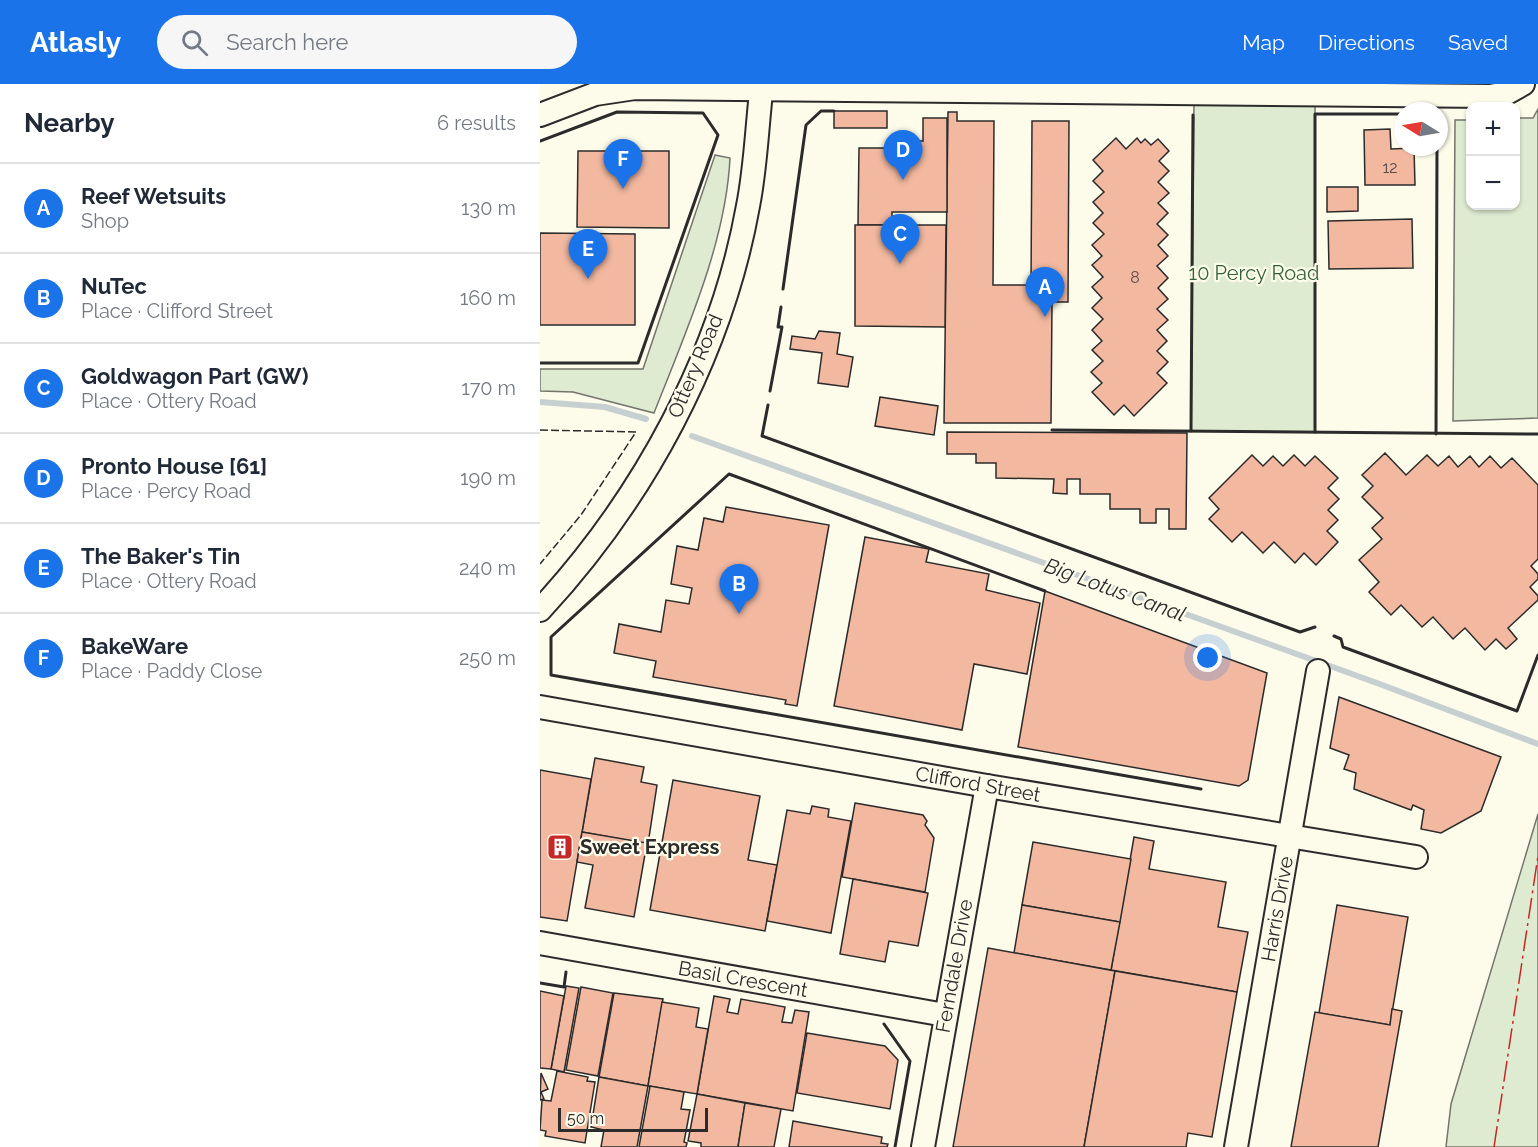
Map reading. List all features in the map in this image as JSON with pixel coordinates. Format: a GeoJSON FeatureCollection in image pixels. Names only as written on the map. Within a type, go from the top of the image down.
{"type":"FeatureCollection","features":[{"type":"Feature","properties":{"kind":"street"},"geometry":{"type":"LineString","coordinates":[[540,115],[613,89],[762,86],[790,91],[1490,96],[1515,89]]}},
{"type":"Feature","properties":{"kind":"street","name":"Ottery Road"},"geometry":{"type":"LineString","coordinates":[[541,609],[608,528],[664,437],[707,345],[738,251],[748,206],[762,86]]}},
{"type":"Feature","properties":{"kind":"street","name":"Harris Drive"},"geometry":{"type":"LineString","coordinates":[[1236,1147],[1318,671]]}},
{"type":"Feature","properties":{"kind":"street","name":"Clifford Street"},"geometry":{"type":"LineString","coordinates":[[540,707],[987,786],[1416,858]]}},
{"type":"Feature","properties":{"kind":"street","name":"Ferndale Drive"},"geometry":{"type":"LineString","coordinates":[[923,1147],[987,786]]}},
{"type":"Feature","properties":{"kind":"street","name":"Basil Crescent"},"geometry":{"type":"LineString","coordinates":[[540,943],[945,1015]]}},
{"type":"Feature","properties":{"kind":"green space","name":"10 Percy Road"},"geometry":{"type":"Polygon","coordinates":[[[1194,103],[1315,104],[1315,432],[1191,431],[1194,103]]]}},
{"type":"Feature","properties":{"kind":"green space"},"geometry":{"type":"Polygon","coordinates":[[[1538,109],[1538,418],[1453,421],[1455,120],[1466,120],[1466,210],[1520,210],[1520,118],[1533,118],[1538,109]]]}},
{"type":"Feature","properties":{"kind":"green space"},"geometry":{"type":"Polygon","coordinates":[[[715,155],[730,158],[721,223],[691,320],[654,413],[573,392],[540,391],[540,369],[643,369],[715,155]]]}},
{"type":"Feature","properties":{"kind":"green space"},"geometry":{"type":"Polygon","coordinates":[[[1538,814],[1538,1147],[1446,1147],[1451,1104],[1538,814]]]}},
{"type":"Feature","properties":{"kind":"building"},"geometry":{"type":"Polygon","coordinates":[[[834,111],[887,111],[887,128],[834,128],[834,111]]]}},
{"type":"Feature","properties":{"kind":"building"},"geometry":{"type":"Polygon","coordinates":[[[948,112],[957,112],[957,121],[994,121],[993,285],[1031,285],[1032,121],[1069,121],[1068,302],[1052,302],[1051,423],[944,423],[948,112]]]}},
{"type":"Feature","properties":{"kind":"building"},"geometry":{"type":"Polygon","coordinates":[[[923,118],[947,118],[947,212],[892,212],[892,225],[858,225],[859,148],[892,148],[892,141],[923,141],[923,118]]]}},
{"type":"Feature","properties":{"kind":"building"},"geometry":{"type":"Polygon","coordinates":[[[1390,129],[1391,149],[1394,149],[1394,156],[1414,156],[1415,185],[1365,185],[1364,130],[1390,129]]]}},
{"type":"Feature","properties":{"kind":"building"},"geometry":{"type":"Polygon","coordinates":[[[1116,138],[1126,149],[1137,138],[1141,143],[1145,139],[1151,145],[1158,139],[1169,151],[1159,161],[1169,171],[1158,182],[1169,193],[1158,203],[1168,213],[1157,224],[1168,235],[1158,245],[1168,256],[1157,266],[1168,278],[1158,288],[1168,299],[1157,309],[1168,320],[1157,330],[1167,341],[1157,351],[1168,362],[1157,373],[1167,383],[1134,416],[1124,405],[1114,415],[1092,392],[1102,383],[1091,372],[1103,361],[1092,350],[1102,341],[1092,330],[1103,319],[1092,308],[1102,298],[1092,287],[1103,277],[1092,265],[1102,256],[1092,245],[1104,234],[1093,223],[1103,213],[1093,202],[1104,192],[1093,181],[1103,171],[1093,160],[1116,138]]]}},
{"type":"Feature","properties":{"kind":"building"},"geometry":{"type":"Polygon","coordinates":[[[578,151],[669,151],[669,228],[577,227],[578,151]]]}},
{"type":"Feature","properties":{"kind":"building"},"geometry":{"type":"Polygon","coordinates":[[[1327,187],[1358,187],[1358,211],[1327,212],[1327,187]]]}},
{"type":"Feature","properties":{"kind":"building"},"geometry":{"type":"Polygon","coordinates":[[[1412,219],[1413,268],[1329,269],[1328,221],[1412,219]]]}},
{"type":"Feature","properties":{"kind":"building"},"geometry":{"type":"Polygon","coordinates":[[[855,225],[946,225],[945,327],[855,326],[855,225]]]}},
{"type":"Feature","properties":{"kind":"building"},"geometry":{"type":"Polygon","coordinates":[[[540,233],[635,234],[635,325],[540,325],[540,233]]]}},
{"type":"Feature","properties":{"kind":"building"},"geometry":{"type":"Polygon","coordinates":[[[819,331],[840,333],[837,354],[853,357],[848,387],[818,383],[822,353],[790,349],[792,336],[815,339],[819,331]]]}},
{"type":"Feature","properties":{"kind":"building"},"geometry":{"type":"Polygon","coordinates":[[[880,397],[938,406],[934,435],[875,426],[880,397]]]}},
{"type":"Feature","properties":{"kind":"building"},"geometry":{"type":"Polygon","coordinates":[[[947,432],[1187,433],[1186,529],[1169,529],[1169,509],[1156,509],[1156,523],[1140,523],[1140,509],[1110,509],[1110,494],[1080,494],[1080,479],[1067,479],[1067,494],[1053,493],[1054,479],[996,478],[996,463],[976,463],[976,454],[947,454],[947,432]]]}},
{"type":"Feature","properties":{"kind":"building"},"geometry":{"type":"Polygon","coordinates":[[[1385,453],[1406,475],[1427,455],[1438,466],[1449,456],[1458,467],[1470,456],[1479,467],[1490,456],[1501,468],[1512,458],[1538,485],[1538,559],[1531,566],[1538,574],[1538,579],[1530,587],[1538,596],[1538,600],[1508,628],[1517,639],[1506,649],[1496,639],[1485,650],[1465,628],[1453,639],[1433,617],[1422,627],[1401,605],[1391,615],[1369,592],[1379,582],[1359,560],[1382,539],[1372,528],[1383,518],[1362,497],[1373,486],[1362,475],[1385,453]]]}},
{"type":"Feature","properties":{"kind":"building"},"geometry":{"type":"Polygon","coordinates":[[[1252,455],[1263,466],[1273,456],[1283,466],[1294,455],[1305,466],[1315,456],[1338,478],[1328,488],[1339,499],[1328,510],[1338,520],[1327,531],[1338,542],[1316,565],[1304,553],[1295,563],[1274,542],[1263,553],[1242,532],[1232,542],[1209,519],[1219,509],[1209,498],[1252,455]]]}},
{"type":"Feature","properties":{"kind":"building"},"geometry":{"type":"Polygon","coordinates":[[[726,507],[829,525],[797,706],[785,704],[786,700],[653,677],[656,661],[614,653],[619,624],[661,632],[666,600],[689,604],[692,588],[671,584],[677,546],[698,550],[704,518],[723,522],[726,507]]]}},
{"type":"Feature","properties":{"kind":"building"},"geometry":{"type":"Polygon","coordinates":[[[865,537],[929,549],[926,562],[989,574],[986,590],[1040,603],[1027,674],[974,664],[962,730],[834,706],[865,537]]]}},
{"type":"Feature","properties":{"kind":"building"},"geometry":{"type":"Polygon","coordinates":[[[1045,591],[1267,673],[1248,780],[1239,786],[1018,747],[1045,591]]]}},
{"type":"Feature","properties":{"kind":"building"},"geometry":{"type":"Polygon","coordinates":[[[1339,697],[1501,757],[1481,811],[1441,833],[1421,829],[1424,810],[1413,805],[1411,810],[1354,789],[1356,773],[1344,769],[1349,755],[1330,748],[1339,697]]]}},
{"type":"Feature","properties":{"kind":"building"},"geometry":{"type":"Polygon","coordinates":[[[595,758],[644,767],[641,782],[657,785],[648,844],[582,832],[595,758]]]}},
{"type":"Feature","properties":{"kind":"building","name":"Sweet Express"},"geometry":{"type":"Polygon","coordinates":[[[540,770],[591,779],[567,921],[540,917],[540,770]]]}},
{"type":"Feature","properties":{"kind":"building"},"geometry":{"type":"Polygon","coordinates":[[[673,780],[760,796],[748,860],[777,865],[765,931],[650,910],[673,780]]]}},
{"type":"Feature","properties":{"kind":"building"},"geometry":{"type":"Polygon","coordinates":[[[855,803],[923,815],[927,821],[925,825],[934,838],[925,892],[842,877],[855,803]]]}},
{"type":"Feature","properties":{"kind":"building"},"geometry":{"type":"Polygon","coordinates":[[[812,806],[829,809],[828,817],[851,821],[831,933],[767,921],[787,810],[810,814],[812,806]]]}},
{"type":"Feature","properties":{"kind":"building"},"geometry":{"type":"Polygon","coordinates":[[[582,832],[647,843],[634,917],[585,908],[593,865],[577,862],[582,832]]]}},
{"type":"Feature","properties":{"kind":"building"},"geometry":{"type":"Polygon","coordinates":[[[1134,837],[1154,841],[1149,869],[1226,882],[1218,927],[1248,932],[1237,992],[1111,970],[1134,837]]]}},
{"type":"Feature","properties":{"kind":"building"},"geometry":{"type":"Polygon","coordinates":[[[1033,842],[1131,859],[1120,922],[1022,905],[1033,842]]]}},
{"type":"Feature","properties":{"kind":"building"},"geometry":{"type":"Polygon","coordinates":[[[853,879],[928,893],[918,946],[889,941],[885,962],[840,954],[853,879]]]}},
{"type":"Feature","properties":{"kind":"building"},"geometry":{"type":"Polygon","coordinates":[[[1022,905],[1120,922],[1111,970],[1014,953],[1022,905]]]}},
{"type":"Feature","properties":{"kind":"building"},"geometry":{"type":"Polygon","coordinates":[[[1337,905],[1408,917],[1390,1025],[1319,1013],[1337,905]]]}},
{"type":"Feature","properties":{"kind":"building"},"geometry":{"type":"Polygon","coordinates":[[[988,948],[1115,971],[1084,1147],[953,1147],[988,948]]]}},
{"type":"Feature","properties":{"kind":"building"},"geometry":{"type":"Polygon","coordinates":[[[1115,971],[1237,992],[1212,1137],[1188,1133],[1186,1147],[1084,1147],[1115,971]]]}},
{"type":"Feature","properties":{"kind":"building"},"geometry":{"type":"Polygon","coordinates":[[[566,986],[579,988],[564,1072],[551,1069],[566,986]]]}},
{"type":"Feature","properties":{"kind":"building"},"geometry":{"type":"Polygon","coordinates":[[[581,987],[613,993],[598,1076],[566,1070],[581,987]]]}},
{"type":"Feature","properties":{"kind":"building"},"geometry":{"type":"Polygon","coordinates":[[[540,991],[564,996],[551,1069],[540,1068],[540,991]]]}},
{"type":"Feature","properties":{"kind":"building"},"geometry":{"type":"Polygon","coordinates":[[[614,993],[663,999],[648,1086],[599,1077],[614,993]]]}},
{"type":"Feature","properties":{"kind":"building"},"geometry":{"type":"Polygon","coordinates":[[[714,996],[730,999],[727,1012],[738,1014],[741,999],[785,1007],[782,1022],[792,1023],[795,1010],[809,1012],[793,1111],[697,1094],[714,996]]]}},
{"type":"Feature","properties":{"kind":"building"},"geometry":{"type":"Polygon","coordinates":[[[662,1002],[699,1008],[696,1027],[708,1029],[697,1094],[648,1086],[662,1002]]]}},
{"type":"Feature","properties":{"kind":"building"},"geometry":{"type":"Polygon","coordinates":[[[1392,1009],[1402,1011],[1378,1147],[1291,1147],[1315,1012],[1390,1025],[1392,1009]]]}},
{"type":"Feature","properties":{"kind":"building"},"geometry":{"type":"Polygon","coordinates":[[[807,1033],[885,1046],[898,1060],[890,1109],[797,1093],[807,1033]]]}},
{"type":"Feature","properties":{"kind":"building"},"geometry":{"type":"Polygon","coordinates":[[[557,1071],[588,1077],[587,1081],[595,1082],[585,1143],[545,1136],[546,1131],[540,1130],[542,1100],[551,1101],[557,1071]]]}},
{"type":"Feature","properties":{"kind":"building"},"geometry":{"type":"Polygon","coordinates":[[[541,1073],[548,1089],[541,1092],[544,1099],[540,1100],[541,1073]]]}},
{"type":"Feature","properties":{"kind":"building"},"geometry":{"type":"Polygon","coordinates":[[[599,1077],[648,1086],[637,1147],[601,1147],[604,1130],[591,1127],[599,1077]]]}},
{"type":"Feature","properties":{"kind":"building"},"geometry":{"type":"Polygon","coordinates":[[[650,1086],[684,1092],[681,1109],[690,1110],[684,1142],[687,1143],[686,1147],[639,1147],[650,1086]]]}},
{"type":"Feature","properties":{"kind":"building"},"geometry":{"type":"Polygon","coordinates":[[[697,1094],[745,1103],[738,1147],[701,1147],[701,1143],[688,1141],[697,1094]]]}},
{"type":"Feature","properties":{"kind":"building"},"geometry":{"type":"Polygon","coordinates":[[[745,1103],[781,1109],[774,1147],[738,1147],[745,1103]]]}},
{"type":"Feature","properties":{"kind":"building"},"geometry":{"type":"Polygon","coordinates":[[[793,1121],[882,1137],[881,1143],[888,1144],[887,1147],[789,1147],[793,1121]]]}},
{"type":"Feature","properties":{"kind":"waterway","name":"Big Lotus Canal"},"geometry":{"type":"LineString","coordinates":[[540,402],[605,407],[646,419]]}},
{"type":"Feature","properties":{"kind":"waterway","name":"Big Lotus Canal"},"geometry":{"type":"LineString","coordinates":[[692,436],[1377,683],[1538,744]]}},
{"type":"Feature","properties":{"kind":"fence"},"geometry":{"type":"LineString","coordinates":[[540,430],[636,432],[581,515],[540,564]]}},
{"type":"Feature","properties":{"kind":"wall"},"geometry":{"type":"LineString","coordinates":[[783,289],[806,125],[821,111],[834,111]]}},
{"type":"Feature","properties":{"kind":"wall"},"geometry":{"type":"LineString","coordinates":[[540,141],[617,112],[703,113],[718,135],[638,363],[540,363]]}},
{"type":"Feature","properties":{"kind":"wall"},"geometry":{"type":"LineString","coordinates":[[1315,432],[1315,114],[1394,114]]}},
{"type":"Feature","properties":{"kind":"wall"},"geometry":{"type":"LineString","coordinates":[[1191,431],[1193,115]]}},
{"type":"Feature","properties":{"kind":"wall"},"geometry":{"type":"LineString","coordinates":[[1436,434],[1437,156]]}},
{"type":"Feature","properties":{"kind":"wall"},"geometry":{"type":"LineString","coordinates":[[770,391],[782,327],[778,327],[781,307]]}},
{"type":"Feature","properties":{"kind":"wall"},"geometry":{"type":"LineString","coordinates":[[768,405],[762,436],[1300,632],[1315,627]]}},
{"type":"Feature","properties":{"kind":"wall"},"geometry":{"type":"LineString","coordinates":[[1052,430],[1538,434]]}},
{"type":"Feature","properties":{"kind":"wall"},"geometry":{"type":"LineString","coordinates":[[1045,591],[729,474],[551,637],[551,675],[1201,789]]}},
{"type":"Feature","properties":{"kind":"wall"},"geometry":{"type":"LineString","coordinates":[[1334,636],[1341,639],[1343,647],[1517,711],[1538,655]]}},
{"type":"Feature","properties":{"kind":"wall"},"geometry":{"type":"LineString","coordinates":[[540,983],[564,987],[566,972]]}},
{"type":"Feature","properties":{"kind":"wall"},"geometry":{"type":"LineString","coordinates":[[884,1024],[910,1061],[895,1147]]}},
{"type":"Feature","properties":{"kind":"power"},"geometry":{"type":"LineString","coordinates":[[1494,1147],[1538,856]]}},
{"type":"Feature","properties":{"kind":"place","name":"Pronto House [61]"},"geometry":{"type":"Point","coordinates":[903,180]}},
{"type":"Feature","properties":{"kind":"place","name":"BakeWare"},"geometry":{"type":"Point","coordinates":[623,189]}},
{"type":"Feature","properties":{"kind":"place","name":"Goldwagon Part (GW)"},"geometry":{"type":"Point","coordinates":[900,264]}},
{"type":"Feature","properties":{"kind":"place","name":"The Baker's Tin"},"geometry":{"type":"Point","coordinates":[588,279]}},
{"type":"Feature","properties":{"kind":"place","name":"Reef Wetsuits"},"geometry":{"type":"Point","coordinates":[1045,317]}},
{"type":"Feature","properties":{"kind":"place","name":"NuTec"},"geometry":{"type":"Point","coordinates":[739,614]}},
{"type":"Feature","properties":{"kind":"place","name":"Sweet Express"},"geometry":{"type":"Point","coordinates":[560,847]}}]}
